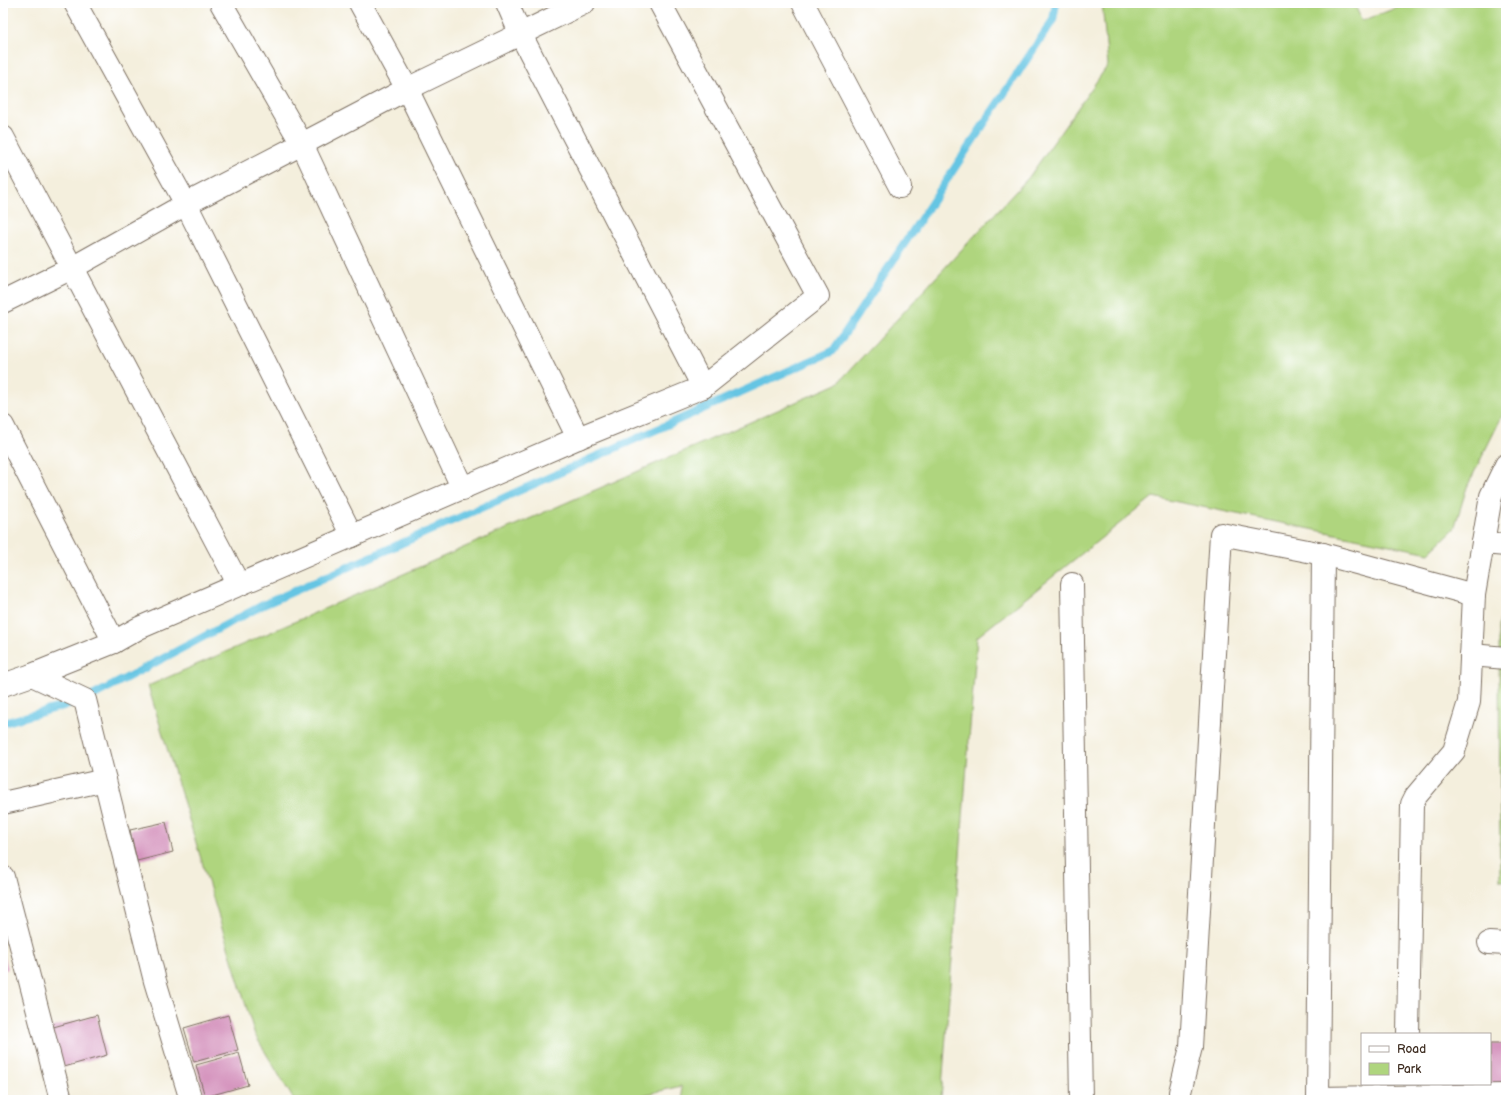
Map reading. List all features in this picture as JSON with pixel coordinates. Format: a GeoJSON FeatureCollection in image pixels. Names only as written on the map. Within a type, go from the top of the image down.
{"type":"FeatureCollection","features":[{"type":"Feature","properties":{"kind":"street"},"geometry":{"type":"LineString","coordinates":[[75,3],[186,204],[352,536]]}},
{"type":"Feature","properties":{"kind":"street"},"geometry":{"type":"LineString","coordinates":[[221,3],[302,144],[463,489]]}},
{"type":"Feature","properties":{"kind":"street"},"geometry":{"type":"LineString","coordinates":[[360,3],[407,89],[578,438]]}},
{"type":"Feature","properties":{"kind":"street"},"geometry":{"type":"LineString","coordinates":[[507,3],[520,34],[703,387]]}},
{"type":"Feature","properties":{"kind":"street"},"geometry":{"type":"LineString","coordinates":[[3,302],[72,268],[186,204],[407,89],[584,3]]}},
{"type":"Feature","properties":{"kind":"street"},"geometry":{"type":"LineString","coordinates":[[6,679],[32,675],[114,642],[139,628],[578,438],[703,387],[818,296],[660,3]]}},
{"type":"Feature","properties":{"kind":"street"},"geometry":{"type":"LineString","coordinates":[[803,3],[900,187]]}},
{"type":"Feature","properties":{"kind":"street"},"geometry":{"type":"LineString","coordinates":[[3,137],[239,585]]}},
{"type":"Feature","properties":{"kind":"street"},"geometry":{"type":"LineString","coordinates":[[3,426],[114,642]]}},
{"type":"Feature","properties":{"kind":"street"},"geometry":{"type":"LineString","coordinates":[[1408,1033],[1412,804],[1416,796],[1454,751],[1469,702],[1474,595],[1491,496],[1506,465]]}},
{"type":"Feature","properties":{"kind":"street"},"geometry":{"type":"LineString","coordinates":[[1180,1100],[1180,1092],[1192,1047],[1221,534],[1323,554],[1474,595]]}},
{"type":"Feature","properties":{"kind":"street"},"geometry":{"type":"LineString","coordinates":[[1483,543],[1506,545]]}},
{"type":"Feature","properties":{"kind":"street"},"geometry":{"type":"LineString","coordinates":[[1323,554],[1318,1099],[1411,1090],[1506,1095]]}},
{"type":"Feature","properties":{"kind":"street"},"geometry":{"type":"LineString","coordinates":[[1072,584],[1081,1100]]}},
{"type":"Feature","properties":{"kind":"street"},"geometry":{"type":"LineString","coordinates":[[1471,655],[1506,658]]}},
{"type":"Feature","properties":{"kind":"street"},"geometry":{"type":"LineString","coordinates":[[32,675],[85,700],[155,981],[191,1100]]}},
{"type":"Feature","properties":{"kind":"street"},"geometry":{"type":"LineString","coordinates":[[3,803],[105,780]]}},
{"type":"Feature","properties":{"kind":"street"},"geometry":{"type":"LineString","coordinates":[[3,877],[61,1100]]}},
{"type":"Feature","properties":{"kind":"green space"},"geometry":{"type":"Polygon","coordinates":[[[1102,3],[1354,3],[1362,21],[1409,3],[1506,3],[1506,408],[1467,487],[1454,529],[1429,553],[1153,497],[977,637],[941,1100],[683,1100],[681,1086],[623,1100],[294,1100],[255,1035],[148,686],[837,384],[1029,177],[1108,65],[1102,3]]]}},
{"type":"Feature","properties":{"kind":"green space"},"geometry":{"type":"Polygon","coordinates":[[[1506,587],[1506,880],[1500,880],[1499,626],[1506,587]]]}},
{"type":"Feature","properties":{"kind":"building"},"geometry":{"type":"Polygon","coordinates":[[[166,822],[173,852],[137,861],[130,830],[166,822]]]}},
{"type":"Feature","properties":{"kind":"building"},"geometry":{"type":"Polygon","coordinates":[[[3,952],[8,969],[3,971],[3,952]]]}},
{"type":"Feature","properties":{"kind":"building"},"geometry":{"type":"Polygon","coordinates":[[[97,1015],[107,1055],[57,1069],[46,1029],[97,1015]]]}},
{"type":"Feature","properties":{"kind":"building"},"geometry":{"type":"Polygon","coordinates":[[[228,1015],[238,1050],[194,1062],[184,1028],[228,1015]]]}},
{"type":"Feature","properties":{"kind":"building"},"geometry":{"type":"Polygon","coordinates":[[[1491,1044],[1506,1044],[1506,1089],[1449,1090],[1449,1085],[1491,1085],[1491,1044]]]}},
{"type":"Feature","properties":{"kind":"building"},"geometry":{"type":"Polygon","coordinates":[[[239,1053],[248,1085],[205,1097],[196,1065],[239,1053]]]}},
{"type":"Feature","properties":{"kind":"waterway"},"geometry":{"type":"LineString","coordinates":[[3,723],[85,700],[263,605],[833,351],[1053,20],[1056,3]]}}]}
